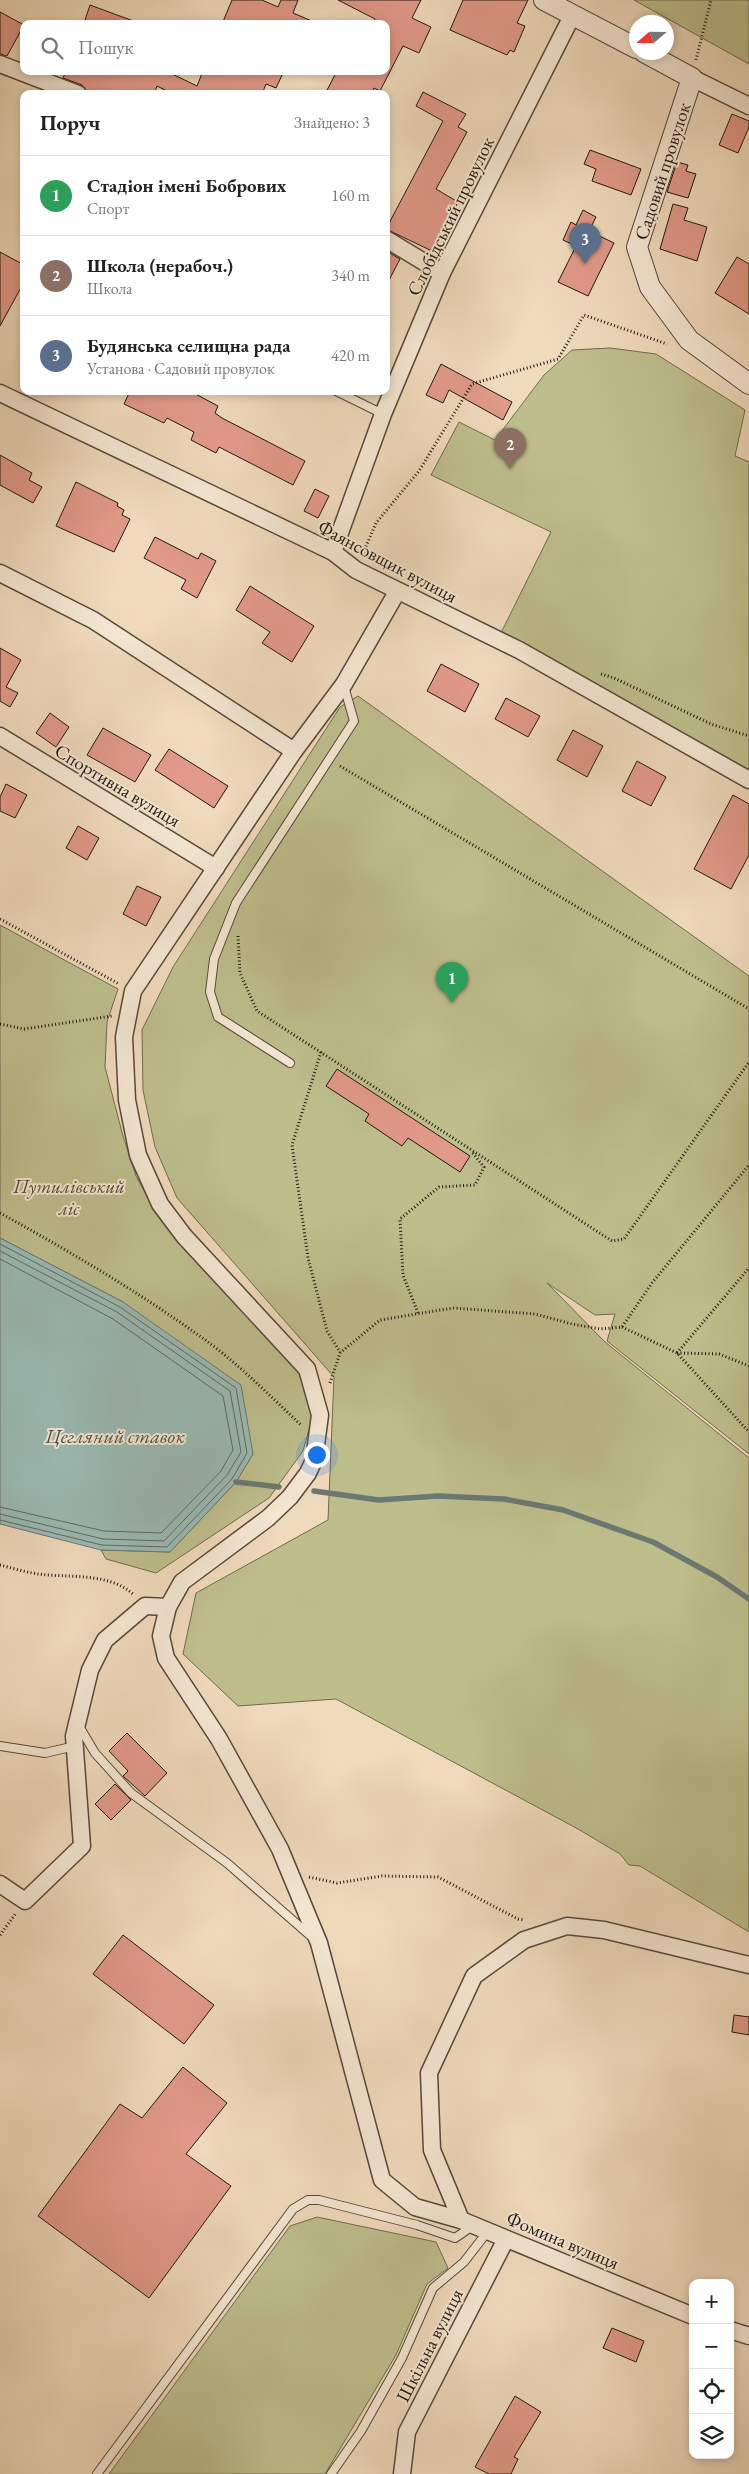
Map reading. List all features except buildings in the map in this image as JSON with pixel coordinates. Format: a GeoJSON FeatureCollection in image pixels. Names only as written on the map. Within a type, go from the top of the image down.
{"type":"FeatureCollection","features":[{"type":"Feature","properties":{"kind":"street"},"geometry":{"type":"LineString","coordinates":[[544,0],[629,44]]}},
{"type":"Feature","properties":{"kind":"street","name":"Слобідський провулок"},"geometry":{"type":"LineString","coordinates":[[333,552],[383,414],[442,273],[573,14]]}},
{"type":"Feature","properties":{"kind":"street"},"geometry":{"type":"LineString","coordinates":[[659,60],[749,106]]}},
{"type":"Feature","properties":{"kind":"street"},"geometry":{"type":"LineString","coordinates":[[0,64],[20,72]]}},
{"type":"Feature","properties":{"kind":"street"},"geometry":{"type":"LineString","coordinates":[[29,75],[68,90]]}},
{"type":"Feature","properties":{"kind":"street","name":"Садовий провулок"},"geometry":{"type":"LineString","coordinates":[[692,78],[637,247],[650,287],[682,344],[749,384]]}},
{"type":"Feature","properties":{"kind":"street"},"geometry":{"type":"LineString","coordinates":[[390,241],[442,273]]}},
{"type":"Feature","properties":{"kind":"street","name":"Фаянсовщик вулиця"},"geometry":{"type":"LineString","coordinates":[[0,392],[333,552],[356,570],[397,592],[519,650],[749,780]]}},
{"type":"Feature","properties":{"kind":"street"},"geometry":{"type":"LineString","coordinates":[[0,573],[93,620],[294,751]]}},
{"type":"Feature","properties":{"kind":"street"},"geometry":{"type":"LineString","coordinates":[[318,1943],[280,1850],[219,1739],[166,1658],[161,1636],[168,1607],[182,1582],[268,1518],[290,1497],[308,1473],[314,1460],[320,1415],[307,1369],[184,1236],[160,1204],[138,1155],[127,1100],[124,1037],[133,991],[294,751],[344,684],[397,592]]}},
{"type":"Feature","properties":{"kind":"street","name":"Спортивна вулиця"},"geometry":{"type":"LineString","coordinates":[[0,736],[216,868]]}},
{"type":"Feature","properties":{"kind":"street"},"geometry":{"type":"LineString","coordinates":[[0,1884],[25,1901],[82,1846],[75,1746],[76,1722],[90,1670],[106,1640],[145,1606],[168,1607]]}},
{"type":"Feature","properties":{"kind":"street"},"geometry":{"type":"LineString","coordinates":[[475,2225],[432,2150],[430,2073],[474,1976],[524,1940],[567,1926],[604,1930],[749,1965]]}},
{"type":"Feature","properties":{"kind":"street","name":"Фомина вулиця"},"geometry":{"type":"LineString","coordinates":[[318,1943],[382,2180],[415,2207],[475,2225],[689,2314]]}},
{"type":"Feature","properties":{"kind":"street","name":"Шкільна вулиця"},"geometry":{"type":"LineString","coordinates":[[402,2474],[406,2432],[506,2238]]}},
{"type":"Feature","properties":{"kind":"street"},"geometry":{"type":"LineString","coordinates":[[734,2331],[749,2336]]}},
{"type":"Feature","properties":{"kind":"lane"},"geometry":{"type":"LineString","coordinates":[[344,395],[383,414]]}},
{"type":"Feature","properties":{"kind":"lane"},"geometry":{"type":"LineString","coordinates":[[290,1063],[218,1017],[210,992],[214,959],[236,903],[354,721],[344,684]]}},
{"type":"Feature","properties":{"kind":"lane"},"geometry":{"type":"LineString","coordinates":[[76,1722],[95,1753],[131,1792],[227,1863],[318,1943]]}},
{"type":"Feature","properties":{"kind":"lane"},"geometry":{"type":"LineString","coordinates":[[0,1746],[45,1753],[75,1746]]}},
{"type":"Feature","properties":{"kind":"lane"},"geometry":{"type":"LineString","coordinates":[[96,2474],[293,2209],[308,2200],[320,2200],[417,2225],[455,2238],[475,2225]]}},
{"type":"Feature","properties":{"kind":"lane"},"geometry":{"type":"LineString","coordinates":[[331,2474],[361,2431],[402,2358],[433,2288],[464,2262],[475,2225]]}},
{"type":"Feature","properties":{"kind":"path"},"geometry":{"type":"LineString","coordinates":[[692,78],[711,0]]}},
{"type":"Feature","properties":{"kind":"path"},"geometry":{"type":"LineString","coordinates":[[356,570],[376,523],[419,471],[472,384],[558,359],[584,314],[682,344]]}},
{"type":"Feature","properties":{"kind":"path"},"geometry":{"type":"LineString","coordinates":[[595,673],[614,678],[711,724],[749,736]]}},
{"type":"Feature","properties":{"kind":"path"},"geometry":{"type":"LineString","coordinates":[[329,759],[749,1009]]}},
{"type":"Feature","properties":{"kind":"path"},"geometry":{"type":"LineString","coordinates":[[236,903],[240,973],[257,1011],[470,1150],[537,1190],[612,1241],[624,1239],[749,1062]]}},
{"type":"Feature","properties":{"kind":"path"},"geometry":{"type":"LineString","coordinates":[[0,919],[133,991]]}},
{"type":"Feature","properties":{"kind":"path"},"geometry":{"type":"LineString","coordinates":[[0,1024],[24,1028],[127,1014]]}},
{"type":"Feature","properties":{"kind":"path"},"geometry":{"type":"LineString","coordinates":[[321,1052],[292,1144],[308,1258],[327,1331],[340,1353]]}},
{"type":"Feature","properties":{"kind":"path"},"geometry":{"type":"LineString","coordinates":[[418,1313],[403,1275],[400,1219],[439,1187],[475,1186],[484,1167],[470,1150]]}},
{"type":"Feature","properties":{"kind":"path"},"geometry":{"type":"LineString","coordinates":[[622,1327],[652,1283],[749,1166]]}},
{"type":"Feature","properties":{"kind":"path"},"geometry":{"type":"LineString","coordinates":[[0,1213],[69,1252],[202,1337],[246,1373],[317,1441]]}},
{"type":"Feature","properties":{"kind":"path"},"geometry":{"type":"LineString","coordinates":[[677,1353],[749,1268]]}},
{"type":"Feature","properties":{"kind":"path"},"geometry":{"type":"LineString","coordinates":[[320,1415],[340,1353],[380,1320],[452,1308],[535,1314],[600,1329],[622,1327],[677,1353],[749,1432]]}},
{"type":"Feature","properties":{"kind":"path"},"geometry":{"type":"LineString","coordinates":[[677,1353],[719,1354],[749,1366]]}},
{"type":"Feature","properties":{"kind":"path"},"geometry":{"type":"LineString","coordinates":[[0,1564],[36,1574],[109,1580],[128,1589],[145,1606]]}},
{"type":"Feature","properties":{"kind":"path"},"geometry":{"type":"LineString","coordinates":[[290,1873],[337,1883],[382,1876],[438,1878],[518,1919],[528,1921]]}},
{"type":"Feature","properties":{"kind":"path"},"geometry":{"type":"LineString","coordinates":[[0,1935],[25,1901]]}},
{"type":"Feature","properties":{"kind":"green space"},"geometry":{"type":"Polygon","coordinates":[[[634,0],[749,0],[749,64],[674,22],[674,15],[661,15],[634,0]]]}},
{"type":"Feature","properties":{"kind":"green space"},"geometry":{"type":"Polygon","coordinates":[[[610,348],[656,354],[745,410],[735,456],[749,462],[749,779],[500,635],[551,532],[431,475],[459,422],[495,440],[544,375],[572,350],[610,348]]]}},
{"type":"Feature","properties":{"kind":"green space"},"geometry":{"type":"Polygon","coordinates":[[[358,696],[749,976],[749,1454],[607,1341],[615,1314],[595,1315],[547,1283],[605,1342],[749,1458],[749,1932],[640,1866],[629,1865],[620,1854],[578,1829],[336,1699],[238,1706],[183,1654],[196,1593],[328,1520],[334,1377],[177,1198],[155,1147],[143,1090],[142,1030],[173,967],[340,707],[358,696]]]}},
{"type":"Feature","properties":{"kind":"green space","name":"Путилівський ліс"},"geometry":{"type":"Polygon","coordinates":[[[0,925],[118,989],[107,1022],[105,1067],[123,1136],[136,1176],[159,1218],[302,1367],[315,1408],[303,1451],[269,1498],[156,1573],[106,1559],[101,1550],[170,1552],[236,1482],[253,1454],[123,1302],[0,1238],[0,925]]]}},
{"type":"Feature","properties":{"kind":"green space"},"geometry":{"type":"Polygon","coordinates":[[[317,2217],[436,2242],[448,2268],[427,2284],[396,2355],[325,2474],[109,2474],[290,2226],[317,2217]]]}},
{"type":"Feature","properties":{"kind":"water","name":"Цегляний ставок"},"geometry":{"type":"Polygon","coordinates":[[[0,1238],[123,1302],[241,1385],[253,1454],[236,1482],[170,1552],[101,1550],[0,1524],[0,1238]]]}},
{"type":"Feature","properties":{"kind":"waterway"},"geometry":{"type":"LineString","coordinates":[[236,1482],[279,1487]]}},
{"type":"Feature","properties":{"kind":"waterway"},"geometry":{"type":"LineString","coordinates":[[314,1491],[379,1500],[438,1496],[504,1499],[563,1510],[653,1542],[717,1577],[749,1599]]}},
{"type":"Feature","properties":{"kind":"place","name":"Будянська селищна рада"},"geometry":{"type":"Point","coordinates":[585,264]}},
{"type":"Feature","properties":{"kind":"place","name":"Школа (нерабоч.)"},"geometry":{"type":"Point","coordinates":[510,469]}},
{"type":"Feature","properties":{"kind":"place","name":"Стадіон імені Бобрових"},"geometry":{"type":"Point","coordinates":[452,1003]}}]}
